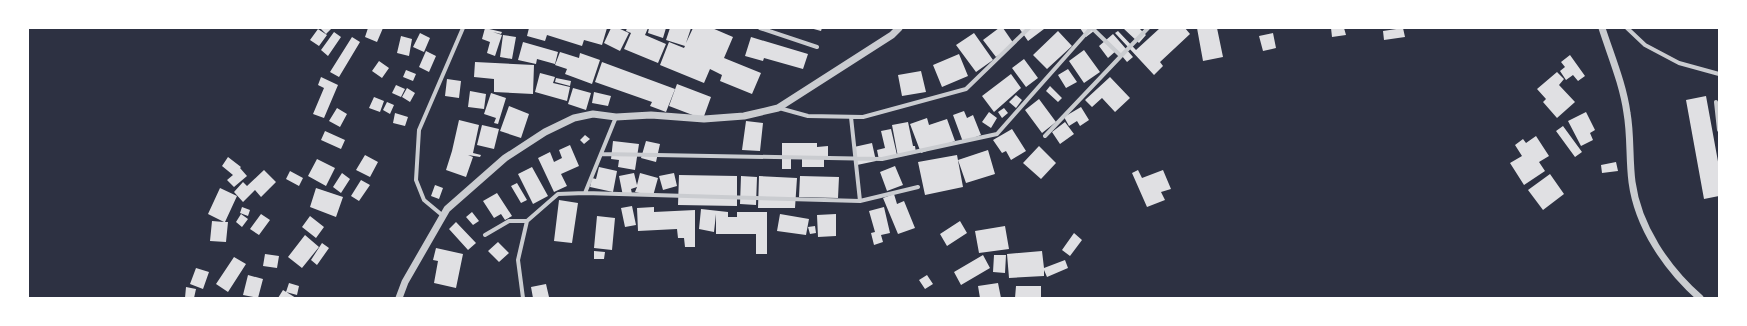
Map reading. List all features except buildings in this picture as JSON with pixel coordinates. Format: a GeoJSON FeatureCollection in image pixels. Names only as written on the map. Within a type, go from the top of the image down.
{"type":"FeatureCollection","features":[{"type":"Feature","properties":{"kind":"street"},"geometry":{"type":"LineString","coordinates":[[442,215],[424,200],[416,180],[419,130],[463,28]]}},
{"type":"Feature","properties":{"kind":"street"},"geometry":{"type":"LineString","coordinates":[[760,28],[817,47]]}},
{"type":"Feature","properties":{"kind":"street"},"geometry":{"type":"LineString","coordinates":[[399,298],[404,282],[442,215],[447,209],[505,158],[545,132],[574,118],[593,114],[616,116],[651,115],[704,119],[744,116],[778,108],[892,35],[899,28]]}},
{"type":"Feature","properties":{"kind":"street"},"geometry":{"type":"LineString","coordinates":[[778,108],[808,116],[863,117],[966,89],[1029,28]]}},
{"type":"Feature","properties":{"kind":"street"},"geometry":{"type":"LineString","coordinates":[[602,154],[855,160],[882,159],[997,134],[1092,28],[1121,56]]}},
{"type":"Feature","properties":{"kind":"street"},"geometry":{"type":"LineString","coordinates":[[1046,136],[1148,28]]}},
{"type":"Feature","properties":{"kind":"street"},"geometry":{"type":"LineString","coordinates":[[1602,28],[1620,82],[1628,113],[1632,184],[1643,223],[1676,275],[1700,298]]}},
{"type":"Feature","properties":{"kind":"street"},"geometry":{"type":"LineString","coordinates":[[1627,28],[1645,45],[1679,63],[1719,74]]}},
{"type":"Feature","properties":{"kind":"street"},"geometry":{"type":"LineString","coordinates":[[1716,102],[1719,130]]}},
{"type":"Feature","properties":{"kind":"street"},"geometry":{"type":"LineString","coordinates":[[585,194],[616,116]]}},
{"type":"Feature","properties":{"kind":"street"},"geometry":{"type":"LineString","coordinates":[[851,117],[860,201]]}},
{"type":"Feature","properties":{"kind":"street"},"geometry":{"type":"LineString","coordinates":[[523,298],[518,260],[527,221],[558,194],[860,201],[918,187]]}},
{"type":"Feature","properties":{"kind":"street"},"geometry":{"type":"LineString","coordinates":[[485,235],[509,221],[527,221]]}}]}
